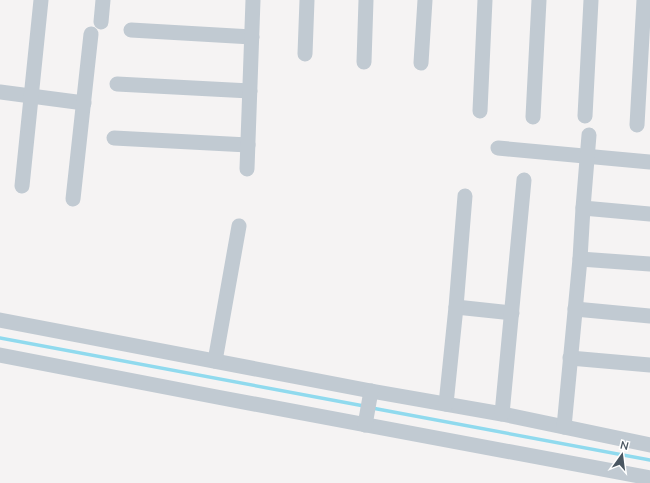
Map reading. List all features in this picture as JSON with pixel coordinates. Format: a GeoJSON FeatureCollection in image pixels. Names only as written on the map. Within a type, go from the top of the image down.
{"type":"FeatureCollection","features":[{"type":"Feature","properties":{"kind":"street"},"geometry":{"type":"LineString","coordinates":[[22,186],[42,0]]}},
{"type":"Feature","properties":{"kind":"street"},"geometry":{"type":"LineString","coordinates":[[101,22],[103,0]]}},
{"type":"Feature","properties":{"kind":"street"},"geometry":{"type":"LineString","coordinates":[[247,168],[253,0]]}},
{"type":"Feature","properties":{"kind":"street"},"geometry":{"type":"LineString","coordinates":[[305,54],[307,0]]}},
{"type":"Feature","properties":{"kind":"street"},"geometry":{"type":"LineString","coordinates":[[364,62],[366,0]]}},
{"type":"Feature","properties":{"kind":"street"},"geometry":{"type":"LineString","coordinates":[[421,63],[425,0]]}},
{"type":"Feature","properties":{"kind":"street"},"geometry":{"type":"LineString","coordinates":[[480,111],[485,0]]}},
{"type":"Feature","properties":{"kind":"street"},"geometry":{"type":"LineString","coordinates":[[533,117],[539,0]]}},
{"type":"Feature","properties":{"kind":"street"},"geometry":{"type":"LineString","coordinates":[[585,116],[591,0]]}},
{"type":"Feature","properties":{"kind":"street"},"geometry":{"type":"LineString","coordinates":[[637,125],[644,0]]}},
{"type":"Feature","properties":{"kind":"street"},"geometry":{"type":"LineString","coordinates":[[131,30],[252,37]]}},
{"type":"Feature","properties":{"kind":"street"},"geometry":{"type":"LineString","coordinates":[[74,199],[91,34]]}},
{"type":"Feature","properties":{"kind":"street"},"geometry":{"type":"LineString","coordinates":[[117,84],[250,91]]}},
{"type":"Feature","properties":{"kind":"street"},"geometry":{"type":"LineString","coordinates":[[0,92],[84,103]]}},
{"type":"Feature","properties":{"kind":"street"},"geometry":{"type":"LineString","coordinates":[[564,427],[580,259],[589,135]]}},
{"type":"Feature","properties":{"kind":"street"},"geometry":{"type":"LineString","coordinates":[[114,138],[248,145]]}},
{"type":"Feature","properties":{"kind":"street"},"geometry":{"type":"LineString","coordinates":[[498,148],[650,162]]}},
{"type":"Feature","properties":{"kind":"street"},"geometry":{"type":"LineString","coordinates":[[502,414],[524,180]]}},
{"type":"Feature","properties":{"kind":"street"},"geometry":{"type":"LineString","coordinates":[[446,404],[465,196]]}},
{"type":"Feature","properties":{"kind":"street"},"geometry":{"type":"LineString","coordinates":[[583,208],[650,214]]}},
{"type":"Feature","properties":{"kind":"street"},"geometry":{"type":"LineString","coordinates":[[215,361],[239,226]]}},
{"type":"Feature","properties":{"kind":"street"},"geometry":{"type":"LineString","coordinates":[[580,259],[650,264]]}},
{"type":"Feature","properties":{"kind":"street"},"geometry":{"type":"LineString","coordinates":[[456,307],[512,313]]}},
{"type":"Feature","properties":{"kind":"street"},"geometry":{"type":"LineString","coordinates":[[575,309],[650,316]]}},
{"type":"Feature","properties":{"kind":"street"},"geometry":{"type":"LineString","coordinates":[[0,320],[215,361],[368,407],[650,478]]}},
{"type":"Feature","properties":{"kind":"street"},"geometry":{"type":"LineString","coordinates":[[0,355],[368,407],[446,404],[502,414],[650,445]]}},
{"type":"Feature","properties":{"kind":"street"},"geometry":{"type":"LineString","coordinates":[[570,358],[650,365]]}},
{"type":"Feature","properties":{"kind":"waterway"},"geometry":{"type":"LineString","coordinates":[[0,338],[364,406]]}},
{"type":"Feature","properties":{"kind":"waterway"},"geometry":{"type":"LineString","coordinates":[[372,408],[650,460]]}}]}
